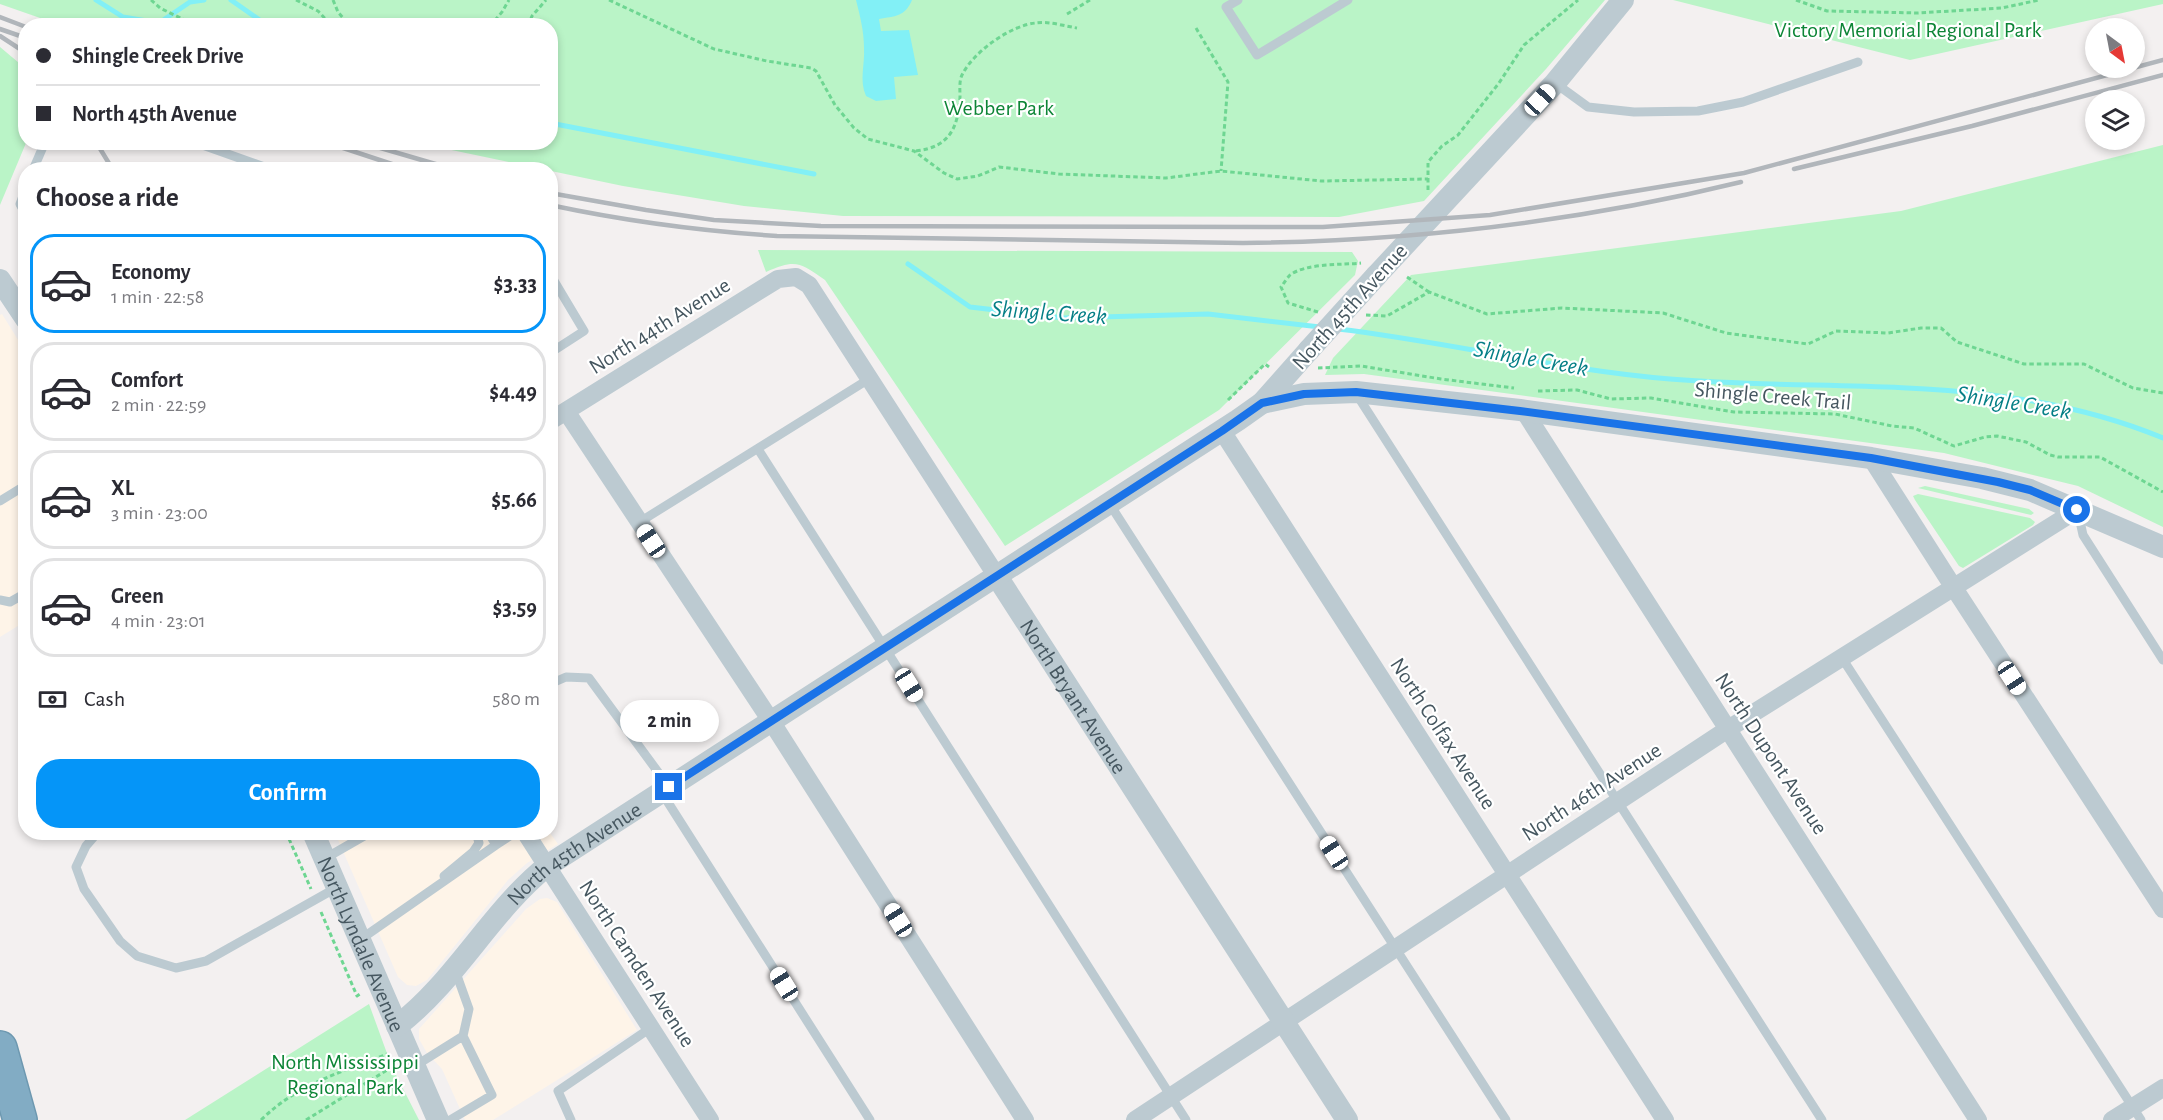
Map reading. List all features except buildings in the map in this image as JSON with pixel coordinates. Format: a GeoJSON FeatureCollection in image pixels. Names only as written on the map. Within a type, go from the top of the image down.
{"type":"FeatureCollection","features":[{"type":"Feature","properties":{"kind":"highway"},"geometry":{"type":"LineString","coordinates":[[0,1048],[19,1115]]}},
{"type":"Feature","properties":{"kind":"street","name":"North 45th Avenue"},"geometry":{"type":"LineString","coordinates":[[397,1026],[455,970],[509,902],[528,881],[547,866],[1262,403],[1309,350],[1369,269],[1555,83],[1623,0]]}},
{"type":"Feature","properties":{"kind":"street","name":"North Bryant Avenue"},"geometry":{"type":"LineString","coordinates":[[796,277],[809,285],[1347,1120]]}},
{"type":"Feature","properties":{"kind":"street","name":"North 44th Avenue"},"geometry":{"type":"LineString","coordinates":[[558,416],[778,279],[796,277]]}},
{"type":"Feature","properties":{"kind":"street"},"geometry":{"type":"LineString","coordinates":[[0,280],[18,307]]}},
{"type":"Feature","properties":{"kind":"street"},"geometry":{"type":"LineString","coordinates":[[1262,403],[1304,394],[1356,392],[1529,401],[1871,458],[2001,483],[2030,490],[2163,547]]}},
{"type":"Feature","properties":{"kind":"street","name":"North Dupont Avenue"},"geometry":{"type":"LineString","coordinates":[[1529,401],[1728,729],[1978,1120]]}},
{"type":"Feature","properties":{"kind":"street"},"geometry":{"type":"LineString","coordinates":[[558,416],[638,523],[771,721],[1025,1120]]}},
{"type":"Feature","properties":{"kind":"street","name":"North Colfax Avenue"},"geometry":{"type":"LineString","coordinates":[[1222,431],[1665,1120]]}},
{"type":"Feature","properties":{"kind":"street"},"geometry":{"type":"LineString","coordinates":[[1871,458],[2163,909]]}},
{"type":"Feature","properties":{"kind":"street","name":"North 46th Avenue"},"geometry":{"type":"LineString","coordinates":[[1135,1120],[1728,729],[2077,510]]}},
{"type":"Feature","properties":{"kind":"street","name":"North Lyndale Avenue"},"geometry":{"type":"LineString","coordinates":[[316,840],[438,1120]]}},
{"type":"Feature","properties":{"kind":"street","name":"North Camden Avenue"},"geometry":{"type":"LineString","coordinates":[[530,840],[710,1120]]}},
{"type":"Feature","properties":{"kind":"street"},"geometry":{"type":"LineString","coordinates":[[2112,1120],[2137,1114],[2163,1088]]}},
{"type":"Feature","properties":{"kind":"lane"},"geometry":{"type":"LineString","coordinates":[[1238,0],[1226,7],[1257,55],[1348,0]]}},
{"type":"Feature","properties":{"kind":"lane"},"geometry":{"type":"LineString","coordinates":[[1555,83],[1588,107],[1635,112],[1698,111],[1743,102],[1858,62]]}},
{"type":"Feature","properties":{"kind":"lane"},"geometry":{"type":"LineString","coordinates":[[217,150],[250,162]]}},
{"type":"Feature","properties":{"kind":"lane"},"geometry":{"type":"LineString","coordinates":[[558,287],[584,331],[558,348]]}},
{"type":"Feature","properties":{"kind":"lane"},"geometry":{"type":"LineString","coordinates":[[638,523],[869,379]]}},
{"type":"Feature","properties":{"kind":"lane"},"geometry":{"type":"LineString","coordinates":[[1356,392],[1822,1120]]}},
{"type":"Feature","properties":{"kind":"lane"},"geometry":{"type":"LineString","coordinates":[[758,448],[1186,1120]]}},
{"type":"Feature","properties":{"kind":"lane"},"geometry":{"type":"LineString","coordinates":[[0,501],[18,490]]}},
{"type":"Feature","properties":{"kind":"lane"},"geometry":{"type":"LineString","coordinates":[[1109,503],[1506,1120]]}},
{"type":"Feature","properties":{"kind":"lane"},"geometry":{"type":"LineString","coordinates":[[2077,510],[2083,534],[2163,660]]}},
{"type":"Feature","properties":{"kind":"lane"},"geometry":{"type":"LineString","coordinates":[[0,600],[10,602],[18,598]]}},
{"type":"Feature","properties":{"kind":"lane"},"geometry":{"type":"LineString","coordinates":[[1842,658],[2137,1114]]}},
{"type":"Feature","properties":{"kind":"lane"},"geometry":{"type":"LineString","coordinates":[[558,680],[566,677],[589,678],[665,789],[870,1120]]}},
{"type":"Feature","properties":{"kind":"lane"},"geometry":{"type":"LineString","coordinates":[[91,840],[76,867],[84,889],[120,941],[137,956],[176,968],[206,961],[336,888]]}},
{"type":"Feature","properties":{"kind":"lane"},"geometry":{"type":"LineString","coordinates":[[324,859],[358,840]]}},
{"type":"Feature","properties":{"kind":"lane"},"geometry":{"type":"LineString","coordinates":[[422,896],[457,863],[473,852],[479,843],[478,840]]}},
{"type":"Feature","properties":{"kind":"lane"},"geometry":{"type":"LineString","coordinates":[[493,840],[496,845]]}},
{"type":"Feature","properties":{"kind":"lane"},"geometry":{"type":"LineString","coordinates":[[361,939],[504,840]]}},
{"type":"Feature","properties":{"kind":"lane"},"geometry":{"type":"LineString","coordinates":[[450,1120],[492,1095],[463,1036],[469,1008],[455,970]]}},
{"type":"Feature","properties":{"kind":"lane"},"geometry":{"type":"LineString","coordinates":[[571,1120],[558,1091],[652,1028]]}},
{"type":"Feature","properties":{"kind":"lane"},"geometry":{"type":"LineString","coordinates":[[415,1066],[463,1036]]}},
{"type":"Feature","properties":{"kind":"path"},"geometry":{"type":"LineString","coordinates":[[151,0],[160,8],[181,18]]}},
{"type":"Feature","properties":{"kind":"path"},"geometry":{"type":"LineString","coordinates":[[296,0],[318,11],[325,18]]}},
{"type":"Feature","properties":{"kind":"path"},"geometry":{"type":"LineString","coordinates":[[333,0],[343,18]]}},
{"type":"Feature","properties":{"kind":"path"},"geometry":{"type":"LineString","coordinates":[[497,18],[508,0]]}},
{"type":"Feature","properties":{"kind":"path"},"geometry":{"type":"LineString","coordinates":[[531,18],[546,0]]}},
{"type":"Feature","properties":{"kind":"path"},"geometry":{"type":"LineString","coordinates":[[609,0],[714,49],[811,68],[816,71],[835,105],[854,128],[868,139],[914,151],[944,173],[957,179],[978,176],[999,167],[1059,174],[1166,178],[1221,171],[1321,181],[1428,179],[1428,162],[1442,146],[1458,135],[1499,83],[1524,45],[1578,0]]}},
{"type":"Feature","properties":{"kind":"path"},"geometry":{"type":"LineString","coordinates":[[1067,14],[1090,0]]}},
{"type":"Feature","properties":{"kind":"path"},"geometry":{"type":"LineString","coordinates":[[1796,0],[1827,11],[1917,13],[2002,8],[2039,0]]}},
{"type":"Feature","properties":{"kind":"path"},"geometry":{"type":"LineString","coordinates":[[914,151],[936,147],[946,140],[952,131],[958,116],[961,77],[974,56],[1023,25],[1038,22],[1077,28]]}},
{"type":"Feature","properties":{"kind":"path"},"geometry":{"type":"LineString","coordinates":[[1196,28],[1228,82],[1221,171]]}},
{"type":"Feature","properties":{"kind":"path"},"geometry":{"type":"LineString","coordinates":[[1327,312],[1315,312],[1287,303],[1281,286],[1289,275],[1300,270],[1331,264],[1369,269]]}},
{"type":"Feature","properties":{"kind":"path"},"geometry":{"type":"LineString","coordinates":[[1407,277],[1429,292],[1487,314],[1562,308],[1664,313],[1726,333],[1808,345],[1836,331],[1888,333],[1921,328],[1941,328],[1957,342],[2024,364],[2084,364],[2133,388],[2163,393]]}},
{"type":"Feature","properties":{"kind":"path"},"geometry":{"type":"LineString","coordinates":[[1363,314],[1387,316],[1429,292]]}},
{"type":"Feature","properties":{"kind":"path"},"geometry":{"type":"LineString","coordinates":[[1293,369],[1361,366],[1516,388]]}},
{"type":"Feature","properties":{"kind":"path","name":"Shingle Creek Trail"},"geometry":{"type":"LineString","coordinates":[[1529,401],[1577,390],[1611,399],[1651,398],[1734,412],[1835,414],[1892,426],[1914,428],[1954,446],[1997,436],[2026,442],[2058,457],[2100,457],[2163,492]]}},
{"type":"Feature","properties":{"kind":"path"},"geometry":{"type":"LineString","coordinates":[[290,840],[357,996],[360,994]]}},
{"type":"Feature","properties":{"kind":"path"},"geometry":{"type":"LineString","coordinates":[[261,1120],[288,1098],[322,1078],[387,1054]]}},
{"type":"Feature","properties":{"kind":"path"},"geometry":{"type":"LineString","coordinates":[[306,1120],[392,1067]]}},
{"type":"Feature","properties":{"kind":"shaded area"},"geometry":{"type":"Polygon","coordinates":[[[2,314],[18,340],[18,626],[0,637],[0,315],[2,314]]]}},
{"type":"Feature","properties":{"kind":"shaded area"},"geometry":{"type":"Polygon","coordinates":[[[338,840],[555,840],[558,844],[527,863],[508,880],[427,980],[416,986],[407,985],[398,977],[338,840]]]}},
{"type":"Feature","properties":{"kind":"shaded area"},"geometry":{"type":"Polygon","coordinates":[[[547,898],[557,902],[637,1030],[493,1120],[465,1120],[442,1069],[427,1053],[419,1039],[419,1029],[526,909],[540,899],[547,898]]]}},
{"type":"Feature","properties":{"kind":"green space","name":"Webber Park"},"geometry":{"type":"Polygon","coordinates":[[[0,0],[1605,0],[1546,69],[1424,201],[1339,217],[843,216],[744,206],[623,186],[558,172],[558,162],[509,162],[451,150],[558,150],[558,18],[40,18],[0,4],[0,0]]]}},
{"type":"Feature","properties":{"kind":"green space","name":"Victory Memorial Regional Park"},"geometry":{"type":"Polygon","coordinates":[[[1673,0],[2163,0],[2163,4],[2100,18],[2085,18],[2085,21],[1910,60],[1673,0]]]}},
{"type":"Feature","properties":{"kind":"green space"},"geometry":{"type":"Polygon","coordinates":[[[0,47],[18,62],[18,150],[23,150],[0,205],[0,47]]]}},
{"type":"Feature","properties":{"kind":"green space"},"geometry":{"type":"Polygon","coordinates":[[[2163,145],[2163,527],[2078,486],[1944,453],[1364,374],[1325,375],[1333,358],[1411,275],[1901,211],[2163,145]]]}},
{"type":"Feature","properties":{"kind":"green space"},"geometry":{"type":"Polygon","coordinates":[[[758,250],[1352,252],[1358,261],[1355,275],[1219,410],[1005,546],[825,280],[797,264],[784,265],[766,272],[758,250]]]}},
{"type":"Feature","properties":{"kind":"green space"},"geometry":{"type":"Polygon","coordinates":[[[1925,486],[2029,509],[2034,513],[2031,515],[1918,488],[1925,486]]]}},
{"type":"Feature","properties":{"kind":"green space"},"geometry":{"type":"Polygon","coordinates":[[[1918,494],[2030,518],[2035,522],[1963,568],[1959,566],[1915,500],[1913,496],[1918,494]]]}},
{"type":"Feature","properties":{"kind":"green space","name":"North Mississippi Regional Park"},"geometry":{"type":"Polygon","coordinates":[[[369,1004],[392,1067],[419,1120],[185,1120],[369,1004]]]}},
{"type":"Feature","properties":{"kind":"water"},"geometry":{"type":"Polygon","coordinates":[[[856,0],[912,0],[903,13],[879,19],[881,31],[909,30],[918,75],[894,77],[896,99],[876,101],[866,96],[863,78],[862,24],[856,0]]]}},
{"type":"Feature","properties":{"kind":"waterway","name":"Shingle Creek"},"geometry":{"type":"LineString","coordinates":[[96,0],[123,17],[129,18]]}},
{"type":"Feature","properties":{"kind":"waterway","name":"Shingle Creek"},"geometry":{"type":"LineString","coordinates":[[166,18],[190,2],[204,0]]}},
{"type":"Feature","properties":{"kind":"waterway","name":"Shingle Creek"},"geometry":{"type":"LineString","coordinates":[[231,0],[257,18]]}},
{"type":"Feature","properties":{"kind":"waterway","name":"Shingle Creek"},"geometry":{"type":"LineString","coordinates":[[558,125],[814,174]]}},
{"type":"Feature","properties":{"kind":"waterway","name":"Shingle Creek"},"geometry":{"type":"LineString","coordinates":[[908,264],[970,307],[1064,318],[1208,314],[1320,327]]}},
{"type":"Feature","properties":{"kind":"waterway","name":"Shingle Creek"},"geometry":{"type":"LineString","coordinates":[[1338,329],[1628,375],[1733,383],[1919,389],[2041,402],[2102,417],[2163,438]]}},
{"type":"Feature","properties":{"kind":"railway"},"geometry":{"type":"LineString","coordinates":[[0,17],[18,24]]}},
{"type":"Feature","properties":{"kind":"railway"},"geometry":{"type":"LineString","coordinates":[[0,29],[18,35]]}},
{"type":"Feature","properties":{"kind":"railway"},"geometry":{"type":"LineString","coordinates":[[0,36],[18,48]]}},
{"type":"Feature","properties":{"kind":"railway"},"geometry":{"type":"LineString","coordinates":[[558,194],[714,220],[821,226],[1323,227],[1490,215],[1744,173],[2163,60]]}},
{"type":"Feature","properties":{"kind":"railway"},"geometry":{"type":"LineString","coordinates":[[1794,169],[1972,126],[2163,75]]}},
{"type":"Feature","properties":{"kind":"railway"},"geometry":{"type":"LineString","coordinates":[[101,150],[108,162]]}},
{"type":"Feature","properties":{"kind":"railway"},"geometry":{"type":"LineString","coordinates":[[349,150],[386,162]]}},
{"type":"Feature","properties":{"kind":"railway"},"geometry":{"type":"LineString","coordinates":[[387,150],[429,162]]}},
{"type":"Feature","properties":{"kind":"railway"},"geometry":{"type":"LineString","coordinates":[[558,207],[663,225],[777,236],[1243,243],[1369,238],[1494,227],[1618,208],[1741,182]]}},
{"type":"Feature","properties":{"kind":"route"},"geometry":{"type":"LineString","coordinates":[[669,787],[1244,417],[1262,403],[1304,394],[1356,392],[1379,394],[1871,458],[1982,478],[2030,490],[2077,510]]}}]}
